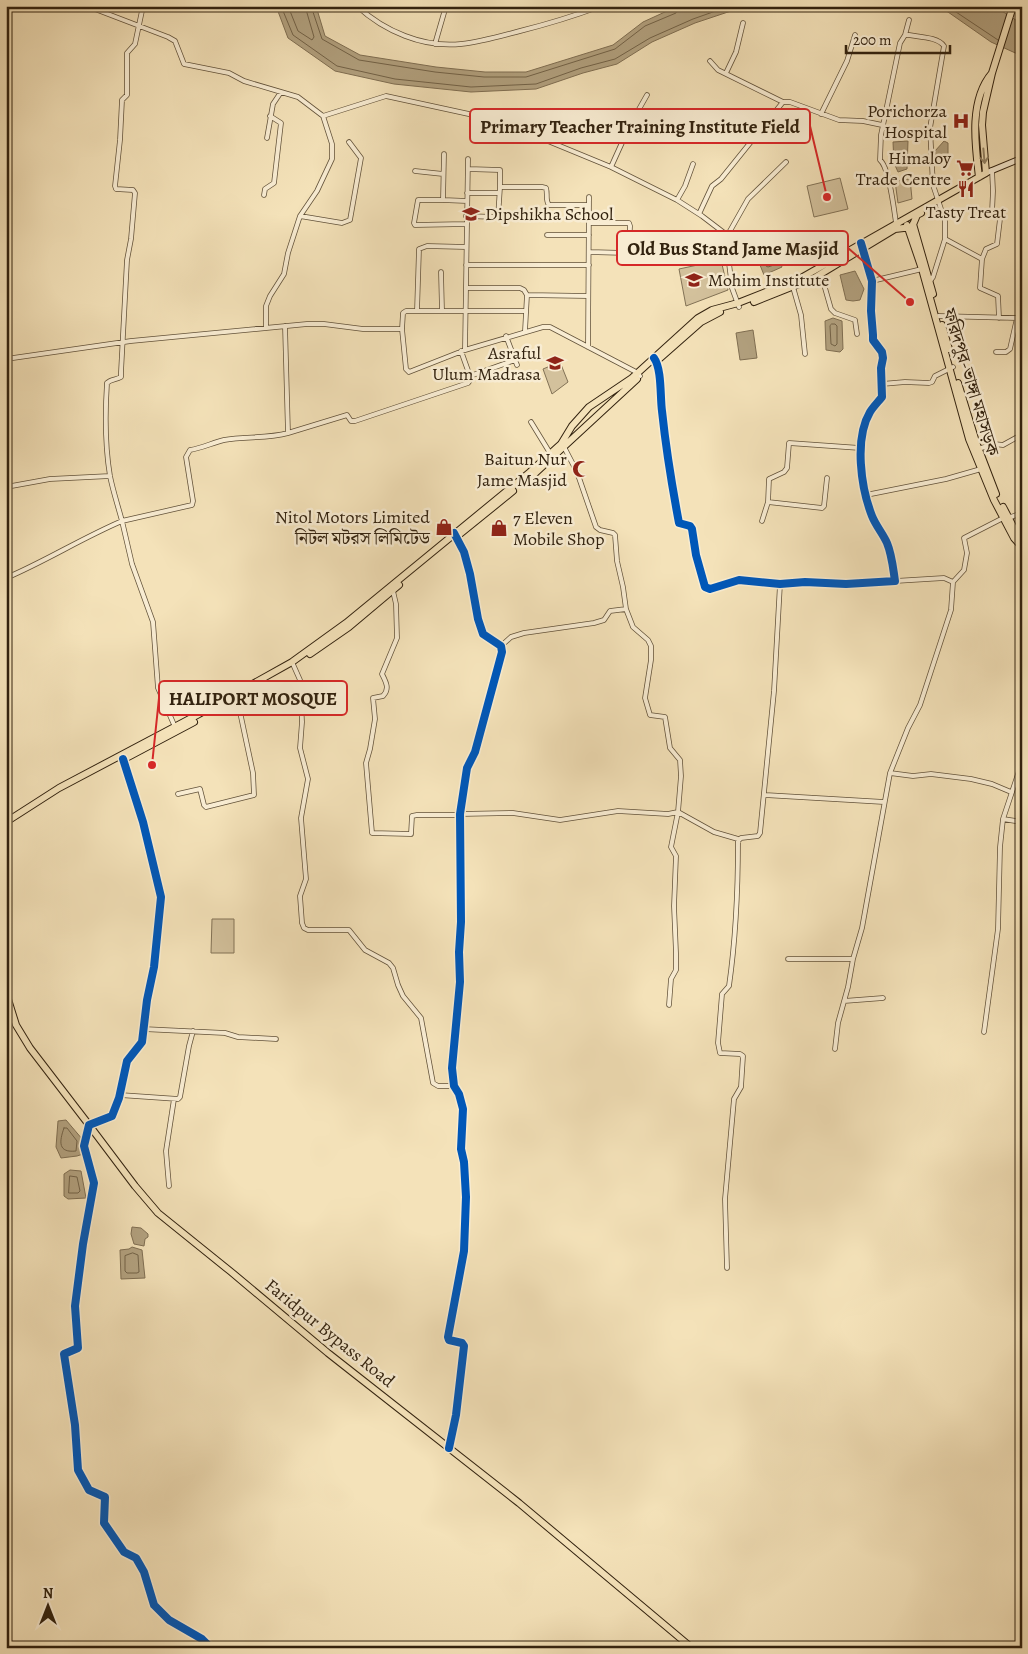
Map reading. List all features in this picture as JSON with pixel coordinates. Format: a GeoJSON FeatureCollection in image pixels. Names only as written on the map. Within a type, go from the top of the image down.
{"type":"FeatureCollection","features":[{"type":"Feature","properties":{"kind":"highway"},"geometry":{"type":"LineString","coordinates":[[553,452],[563,447],[698,318],[712,310],[738,305],[793,287],[821,274],[846,259],[862,245],[896,223],[989,172],[982,126],[983,112],[992,73],[1013,8]]}},
{"type":"Feature","properties":{"kind":"highway"},"geometry":{"type":"LineString","coordinates":[[979,177],[976,154],[977,111],[987,79],[992,73]]}},
{"type":"Feature","properties":{"kind":"highway"},"geometry":{"type":"LineString","coordinates":[[738,305],[801,278],[898,228],[911,227],[917,215],[934,205],[937,200]]}},
{"type":"Feature","properties":{"kind":"highway","name":"ফরিদপুর-ভাঙ্গা মহাসড়ক"},"geometry":{"type":"LineString","coordinates":[[907,218],[930,281],[937,316]]}},
{"type":"Feature","properties":{"kind":"highway","name":"ফরিদপুর-ভাঙ্গা মহাসড়ক"},"geometry":{"type":"LineString","coordinates":[[920,257],[972,438],[1005,517],[1022,547]]}},
{"type":"Feature","properties":{"kind":"highway"},"geometry":{"type":"LineString","coordinates":[[347,625],[553,452],[589,407],[639,374]]}},
{"type":"Feature","properties":{"kind":"highway","name":"ফরিদপুর-ভাঙ্গা মহাসড়ক"},"geometry":{"type":"LineString","coordinates":[[972,438],[984,468]]}},
{"type":"Feature","properties":{"kind":"highway","name":"ফরিদপুর-ভাঙ্গা মহাসড়ক"},"geometry":{"type":"LineString","coordinates":[[1005,517],[1022,540]]}},
{"type":"Feature","properties":{"kind":"highway"},"geometry":{"type":"LineString","coordinates":[[6,822],[53,792],[129,754],[293,664],[393,591],[419,566]]}},
{"type":"Feature","properties":{"kind":"highway"},"geometry":{"type":"LineString","coordinates":[[6,827],[103,767],[123,760],[129,754],[175,727],[237,698],[265,680]]}},
{"type":"Feature","properties":{"kind":"highway","name":"Faridpur Bypass Road"},"geometry":{"type":"LineString","coordinates":[[6,992],[16,1025],[30,1048],[134,1186],[158,1213],[230,1270],[328,1353],[582,1555],[692,1648]]}},
{"type":"Feature","properties":{"kind":"main road"},"geometry":{"type":"LineString","coordinates":[[989,172],[1021,158]]}},
{"type":"Feature","properties":{"kind":"street"},"geometry":{"type":"LineString","coordinates":[[86,6],[175,41],[184,64],[229,74],[244,81],[298,97],[323,116],[332,144],[332,159],[317,191],[300,216],[288,253],[284,274],[266,306],[266,327]]}},
{"type":"Feature","properties":{"kind":"street"},"geometry":{"type":"LineString","coordinates":[[143,6],[134,46],[127,53],[127,95],[122,100],[115,186],[116,189],[132,190],[135,192],[131,239],[127,260],[121,377],[110,380],[107,383],[106,422],[110,476],[132,564],[153,622],[158,688],[175,727]]}},
{"type":"Feature","properties":{"kind":"street"},"geometry":{"type":"LineString","coordinates":[[357,6],[369,18],[387,29],[435,44],[460,44],[501,36],[540,27],[601,6]]}},
{"type":"Feature","properties":{"kind":"street"},"geometry":{"type":"LineString","coordinates":[[435,44],[446,6]]}},
{"type":"Feature","properties":{"kind":"street"},"geometry":{"type":"LineString","coordinates":[[896,223],[888,173],[880,156],[882,125],[900,43],[905,35],[909,20]]}},
{"type":"Feature","properties":{"kind":"street"},"geometry":{"type":"LineString","coordinates":[[726,73],[736,52],[743,23]]}},
{"type":"Feature","properties":{"kind":"street"},"geometry":{"type":"LineString","coordinates":[[821,114],[847,61],[855,35]]}},
{"type":"Feature","properties":{"kind":"street"},"geometry":{"type":"LineString","coordinates":[[905,35],[935,40],[942,42],[944,46],[930,128],[933,185],[945,221],[945,239],[930,281]]}},
{"type":"Feature","properties":{"kind":"street"},"geometry":{"type":"LineString","coordinates":[[710,61],[718,70],[783,102],[790,102],[839,120],[863,121],[882,125]]}},
{"type":"Feature","properties":{"kind":"street"},"geometry":{"type":"LineString","coordinates":[[267,138],[273,104],[281,92]]}},
{"type":"Feature","properties":{"kind":"street"},"geometry":{"type":"LineString","coordinates":[[611,167],[630,125],[647,95]]}},
{"type":"Feature","properties":{"kind":"street"},"geometry":{"type":"LineString","coordinates":[[323,116],[386,96],[478,116],[545,139],[611,167],[677,200],[723,232],[726,238],[732,288],[738,305]]}},
{"type":"Feature","properties":{"kind":"street"},"geometry":{"type":"LineString","coordinates":[[698,214],[712,186],[721,179],[783,102]]}},
{"type":"Feature","properties":{"kind":"street"},"geometry":{"type":"LineString","coordinates":[[264,195],[265,189],[274,183],[282,123],[270,116]]}},
{"type":"Feature","properties":{"kind":"street"},"geometry":{"type":"LineString","coordinates":[[300,216],[342,223],[350,220],[361,158],[349,142]]}},
{"type":"Feature","properties":{"kind":"street"},"geometry":{"type":"LineString","coordinates":[[443,200],[444,154]]}},
{"type":"Feature","properties":{"kind":"street"},"geometry":{"type":"LineString","coordinates":[[6,578],[32,567],[106,528],[122,522],[192,505],[186,457],[190,450],[225,440],[279,436],[347,415],[351,421],[356,421],[468,383],[471,379],[463,351],[466,311],[468,159]]}},
{"type":"Feature","properties":{"kind":"street"},"geometry":{"type":"LineString","coordinates":[[726,238],[748,200],[786,162]]}},
{"type":"Feature","properties":{"kind":"street"},"geometry":{"type":"LineString","coordinates":[[677,200],[685,186],[693,164]]}},
{"type":"Feature","properties":{"kind":"street"},"geometry":{"type":"LineString","coordinates":[[468,169],[500,170],[498,217]]}},
{"type":"Feature","properties":{"kind":"street"},"geometry":{"type":"LineString","coordinates":[[415,172],[443,174]]}},
{"type":"Feature","properties":{"kind":"street"},"geometry":{"type":"LineString","coordinates":[[989,172],[993,191],[992,212],[994,215],[1000,216],[1000,219],[997,244],[986,249],[982,259],[980,288],[998,296],[999,318]]}},
{"type":"Feature","properties":{"kind":"street"},"geometry":{"type":"LineString","coordinates":[[500,187],[546,188],[549,205],[589,205]]}},
{"type":"Feature","properties":{"kind":"street"},"geometry":{"type":"LineString","coordinates":[[467,193],[499,193]]}},
{"type":"Feature","properties":{"kind":"street"},"geometry":{"type":"LineString","coordinates":[[588,347],[589,197]]}},
{"type":"Feature","properties":{"kind":"street"},"geometry":{"type":"LineString","coordinates":[[466,224],[415,225],[414,223],[418,200],[467,201]]}},
{"type":"Feature","properties":{"kind":"street"},"geometry":{"type":"LineString","coordinates":[[466,216],[523,218]]}},
{"type":"Feature","properties":{"kind":"street"},"geometry":{"type":"LineString","coordinates":[[589,222],[622,222],[629,223],[630,226],[630,248],[626,253],[589,252]]}},
{"type":"Feature","properties":{"kind":"street"},"geometry":{"type":"LineString","coordinates":[[547,235],[589,235]]}},
{"type":"Feature","properties":{"kind":"street"},"geometry":{"type":"LineString","coordinates":[[945,239],[982,259]]}},
{"type":"Feature","properties":{"kind":"street"},"geometry":{"type":"LineString","coordinates":[[862,245],[872,281],[871,311],[873,340],[882,352],[882,397],[870,412],[860,448],[866,495],[873,518],[887,543],[893,564],[895,581]]}},
{"type":"Feature","properties":{"kind":"street"},"geometry":{"type":"LineString","coordinates":[[417,311],[419,249],[427,246],[466,247]]}},
{"type":"Feature","properties":{"kind":"street"},"geometry":{"type":"LineString","coordinates":[[466,265],[589,265]]}},
{"type":"Feature","properties":{"kind":"street"},"geometry":{"type":"LineString","coordinates":[[872,281],[922,269]]}},
{"type":"Feature","properties":{"kind":"street"},"geometry":{"type":"LineString","coordinates":[[441,272],[442,312]]}},
{"type":"Feature","properties":{"kind":"street"},"geometry":{"type":"LineString","coordinates":[[821,274],[830,309],[835,313],[855,320],[857,334]]}},
{"type":"Feature","properties":{"kind":"street"},"geometry":{"type":"LineString","coordinates":[[793,287],[801,315],[805,354]]}},
{"type":"Feature","properties":{"kind":"street"},"geometry":{"type":"LineString","coordinates":[[466,288],[520,288],[524,290],[527,295],[525,331]]}},
{"type":"Feature","properties":{"kind":"street"},"geometry":{"type":"LineString","coordinates":[[527,295],[588,296]]}},
{"type":"Feature","properties":{"kind":"street"},"geometry":{"type":"LineString","coordinates":[[526,311],[406,311],[403,313],[402,329],[406,369],[409,372],[506,336],[550,327],[639,374]]}},
{"type":"Feature","properties":{"kind":"street"},"geometry":{"type":"LineString","coordinates":[[937,316],[1020,319],[1010,349],[1006,352],[996,352]]}},
{"type":"Feature","properties":{"kind":"street"},"geometry":{"type":"LineString","coordinates":[[6,359],[123,342],[266,327],[324,324],[363,329],[402,329]]}},
{"type":"Feature","properties":{"kind":"street"},"geometry":{"type":"LineString","coordinates":[[285,326],[288,433]]}},
{"type":"Feature","properties":{"kind":"street"},"geometry":{"type":"LineString","coordinates":[[506,336],[517,365]]}},
{"type":"Feature","properties":{"kind":"street"},"geometry":{"type":"LineString","coordinates":[[470,376],[515,360]]}},
{"type":"Feature","properties":{"kind":"street"},"geometry":{"type":"LineString","coordinates":[[655,360],[658,366],[673,491],[680,523],[690,526],[692,529],[696,555],[706,587],[710,589],[739,580],[780,584],[805,582],[846,584],[944,578],[953,582]]}},
{"type":"Feature","properties":{"kind":"street"},"geometry":{"type":"LineString","coordinates":[[882,384],[905,382],[929,383],[932,382],[935,376],[952,368]]}},
{"type":"Feature","properties":{"kind":"street"},"geometry":{"type":"LineString","coordinates":[[530,422],[553,452]]}},
{"type":"Feature","properties":{"kind":"street"},"geometry":{"type":"LineString","coordinates":[[978,449],[994,444],[1006,444],[1021,436]]}},
{"type":"Feature","properties":{"kind":"street"},"geometry":{"type":"LineString","coordinates":[[762,521],[768,502],[769,479],[784,472],[787,468],[789,443],[860,448]]}},
{"type":"Feature","properties":{"kind":"street"},"geometry":{"type":"LineString","coordinates":[[563,447],[577,472],[596,527],[600,530],[613,532],[615,535],[617,561],[626,609],[633,627],[648,640],[650,646],[652,660],[645,698],[650,715],[665,717],[670,748],[680,760],[681,776],[678,812],[671,847],[676,856],[674,906],[676,972],[671,979],[669,1005]]}},
{"type":"Feature","properties":{"kind":"street"},"geometry":{"type":"LineString","coordinates":[[866,495],[946,480],[984,468]]}},
{"type":"Feature","properties":{"kind":"street"},"geometry":{"type":"LineString","coordinates":[[6,487],[50,479],[110,476]]}},
{"type":"Feature","properties":{"kind":"street"},"geometry":{"type":"LineString","coordinates":[[768,502],[822,508],[827,478]]}},
{"type":"Feature","properties":{"kind":"street"},"geometry":{"type":"LineString","coordinates":[[835,1049],[838,1023],[862,928],[878,848],[890,773],[922,698],[951,610],[953,582],[964,570],[967,561],[964,537],[1005,517],[1022,513]]}},
{"type":"Feature","properties":{"kind":"street"},"geometry":{"type":"LineString","coordinates":[[456,535],[464,552],[470,574],[478,619],[483,634],[501,646]]}},
{"type":"Feature","properties":{"kind":"street"},"geometry":{"type":"LineString","coordinates":[[393,591],[396,604],[397,638],[382,674],[387,691],[383,696],[373,698],[375,719],[366,763],[372,833],[410,834],[412,832],[412,816],[513,813],[560,820],[618,811],[668,814],[678,812],[714,832],[738,839],[760,835],[774,691],[780,584]]}},
{"type":"Feature","properties":{"kind":"street"},"geometry":{"type":"LineString","coordinates":[[501,646],[511,637],[524,633],[594,623],[604,620],[610,611],[626,609]]}},
{"type":"Feature","properties":{"kind":"street"},"geometry":{"type":"LineString","coordinates":[[449,1448],[456,1415],[464,1346],[462,1343],[450,1340],[448,1337],[464,1251],[466,1197],[464,1162],[461,1149],[463,1109],[459,1094],[454,1086],[452,1055],[457,1021],[461,922],[460,814],[467,768],[475,752],[502,658],[501,646]]}},
{"type":"Feature","properties":{"kind":"street"},"geometry":{"type":"LineString","coordinates":[[293,664],[300,680],[302,722],[300,748],[308,779],[301,818],[306,879],[300,896],[302,923],[304,928],[308,930],[349,930],[365,950],[389,963],[393,968],[398,985],[404,996],[421,1018],[433,1083],[438,1086],[454,1086]]}},
{"type":"Feature","properties":{"kind":"street"},"geometry":{"type":"LineString","coordinates":[[178,794],[200,789],[206,807],[254,795],[253,774],[237,698]]}},
{"type":"Feature","properties":{"kind":"street"},"geometry":{"type":"LineString","coordinates":[[984,1032],[998,929],[1000,847],[1003,819],[1020,768],[1022,746]]}},
{"type":"Feature","properties":{"kind":"street"},"geometry":{"type":"LineString","coordinates":[[123,760],[143,822],[161,897],[154,967],[147,1000],[142,1042],[127,1061],[120,1096],[112,1116],[89,1125],[84,1146],[94,1183],[83,1244],[75,1306],[78,1348],[64,1354],[75,1425],[78,1470],[89,1490],[105,1497],[104,1523],[124,1552],[136,1558],[144,1572],[154,1605],[169,1620],[202,1639],[211,1648]]}},
{"type":"Feature","properties":{"kind":"street"},"geometry":{"type":"LineString","coordinates":[[890,773],[913,776],[931,774],[971,779],[992,784],[1011,792]]}},
{"type":"Feature","properties":{"kind":"street"},"geometry":{"type":"LineString","coordinates":[[765,794],[884,802]]}},
{"type":"Feature","properties":{"kind":"street"},"geometry":{"type":"LineString","coordinates":[[1003,819],[1022,822]]}},
{"type":"Feature","properties":{"kind":"street"},"geometry":{"type":"LineString","coordinates":[[727,1268],[725,1199],[734,1100],[742,1087],[743,1056],[740,1054],[720,1053],[718,1043],[722,994],[729,986],[735,933],[738,899],[738,839]]}},
{"type":"Feature","properties":{"kind":"street"},"geometry":{"type":"LineString","coordinates":[[788,959],[853,959]]}},
{"type":"Feature","properties":{"kind":"street"},"geometry":{"type":"LineString","coordinates":[[844,1001],[883,998]]}},
{"type":"Feature","properties":{"kind":"street"},"geometry":{"type":"LineString","coordinates":[[143,1029],[225,1033],[238,1037],[276,1039]]}},
{"type":"Feature","properties":{"kind":"street"},"geometry":{"type":"LineString","coordinates":[[120,1096],[178,1099],[181,1095],[193,1031]]}},
{"type":"Feature","properties":{"kind":"street"},"geometry":{"type":"LineString","coordinates":[[169,1186],[166,1151],[174,1098]]}},
{"type":"Feature","properties":{"kind":"shaded area"},"geometry":{"type":"Polygon","coordinates":[[[840,178],[848,209],[814,217],[807,186],[840,178]]]}},
{"type":"Feature","properties":{"kind":"shaded area"},"geometry":{"type":"Polygon","coordinates":[[[910,179],[912,199],[898,203],[895,181],[910,179]]]}},
{"type":"Feature","properties":{"kind":"shaded area"},"geometry":{"type":"Polygon","coordinates":[[[721,260],[728,290],[686,306],[679,269],[721,260]]]}},
{"type":"Feature","properties":{"kind":"shaded area"},"geometry":{"type":"Polygon","coordinates":[[[560,362],[568,382],[552,394],[543,369],[560,362]]]}},
{"type":"Feature","properties":{"kind":"shaded area"},"geometry":{"type":"Polygon","coordinates":[[[212,919],[234,919],[234,953],[211,953],[212,919]]]}},
{"type":"Feature","properties":{"kind":"water"},"geometry":{"type":"Polygon","coordinates":[[[276,6],[316,6],[325,36],[360,55],[436,67],[485,72],[526,72],[613,45],[643,22],[678,6],[746,6],[695,23],[652,42],[617,64],[536,89],[471,92],[394,84],[335,71],[288,38],[276,6]]]}},
{"type":"Feature","properties":{"kind":"water"},"geometry":{"type":"Polygon","coordinates":[[[934,6],[994,6],[1022,24],[1022,56],[991,42],[948,12],[934,6]]]}},
{"type":"Feature","properties":{"kind":"water"},"geometry":{"type":"Polygon","coordinates":[[[908,141],[907,169],[898,172],[894,163],[893,142],[908,141]]]}},
{"type":"Feature","properties":{"kind":"water"},"geometry":{"type":"Polygon","coordinates":[[[944,141],[948,143],[948,154],[940,164],[936,161],[935,151],[944,141]]]}},
{"type":"Feature","properties":{"kind":"water"},"geometry":{"type":"Polygon","coordinates":[[[770,237],[782,267],[764,275],[752,245],[770,237]]]}},
{"type":"Feature","properties":{"kind":"water"},"geometry":{"type":"Polygon","coordinates":[[[855,271],[864,289],[860,300],[846,300],[840,275],[855,271]]]}},
{"type":"Feature","properties":{"kind":"water"},"geometry":{"type":"Polygon","coordinates":[[[833,318],[842,321],[843,349],[840,352],[826,350],[825,321],[833,318]]]}},
{"type":"Feature","properties":{"kind":"water"},"geometry":{"type":"Polygon","coordinates":[[[753,330],[757,358],[740,360],[736,333],[753,330]]]}},
{"type":"Feature","properties":{"kind":"water"},"geometry":{"type":"Polygon","coordinates":[[[66,1120],[83,1140],[83,1154],[61,1158],[56,1147],[58,1121],[66,1120]]]}},
{"type":"Feature","properties":{"kind":"water"},"geometry":{"type":"Polygon","coordinates":[[[70,1170],[81,1171],[86,1198],[68,1199],[64,1196],[64,1174],[70,1170]]]}},
{"type":"Feature","properties":{"kind":"water"},"geometry":{"type":"Polygon","coordinates":[[[132,1227],[141,1228],[148,1234],[144,1246],[134,1244],[131,1234],[132,1227]]]}},
{"type":"Feature","properties":{"kind":"water"},"geometry":{"type":"Polygon","coordinates":[[[132,1247],[142,1250],[145,1278],[121,1279],[120,1250],[132,1247]]]}},
{"type":"Feature","properties":{"kind":"cycle path"},"geometry":{"type":"LineString","coordinates":[[654,358],[660,376],[665,439],[679,523],[690,526],[692,529],[696,555],[705,587],[710,589],[739,580],[780,584],[805,582],[846,584],[895,581],[889,548],[868,505],[862,478],[862,436],[871,410],[882,397],[881,368],[883,358],[882,352],[873,340],[871,311],[872,281],[861,243]]}},
{"type":"Feature","properties":{"kind":"cycle path"},"geometry":{"type":"LineString","coordinates":[[449,1448],[456,1415],[464,1346],[462,1343],[449,1340],[448,1337],[464,1251],[466,1197],[464,1162],[461,1149],[463,1109],[459,1094],[454,1086],[452,1068],[460,982],[460,814],[467,768],[475,752],[502,652],[501,646],[483,634],[464,552],[454,533]]}},
{"type":"Feature","properties":{"kind":"cycle path"},"geometry":{"type":"LineString","coordinates":[[123,759],[143,822],[161,897],[154,967],[147,1000],[142,1042],[127,1061],[119,1098],[112,1116],[89,1125],[84,1146],[94,1183],[83,1244],[75,1306],[78,1348],[64,1354],[75,1425],[78,1470],[89,1490],[105,1497],[104,1523],[124,1552],[136,1558],[144,1572],[154,1605],[169,1620],[202,1639],[211,1648]]}},
{"type":"Feature","properties":{"kind":"place","name":"Porichorza Hospital"},"geometry":{"type":"Point","coordinates":[961,121]}},
{"type":"Feature","properties":{"kind":"place","name":"Himaloy Trade Centre"},"geometry":{"type":"Point","coordinates":[965,168]}},
{"type":"Feature","properties":{"kind":"place","name":"Tasty Treat"},"geometry":{"type":"Point","coordinates":[966,189]}},
{"type":"Feature","properties":{"kind":"place","name":"Primary Teacher Training Institute Field"},"geometry":{"type":"Point","coordinates":[827,197]}},
{"type":"Feature","properties":{"kind":"place","name":"Dipshikha School"},"geometry":{"type":"Point","coordinates":[471,214]}},
{"type":"Feature","properties":{"kind":"place","name":"Mohim Institute"},"geometry":{"type":"Point","coordinates":[694,280]}},
{"type":"Feature","properties":{"kind":"place","name":"Old Bus Stand Jame Masjid"},"geometry":{"type":"Point","coordinates":[910,302]}},
{"type":"Feature","properties":{"kind":"place","name":"Asraful Ulum Madrasa"},"geometry":{"type":"Point","coordinates":[555,363]}},
{"type":"Feature","properties":{"kind":"place","name":"Baitun Nur Jame Masjid"},"geometry":{"type":"Point","coordinates":[581,469]}},
{"type":"Feature","properties":{"kind":"place","name":"Nitol Motors Limited নিটল মটরস লিমিটেড"},"geometry":{"type":"Point","coordinates":[444,527]}},
{"type":"Feature","properties":{"kind":"place","name":"7 Eleven Mobile Shop"},"geometry":{"type":"Point","coordinates":[499,528]}},
{"type":"Feature","properties":{"kind":"place","name":"HALIPORT MOSQUE"},"geometry":{"type":"Point","coordinates":[152,765]}}]}
